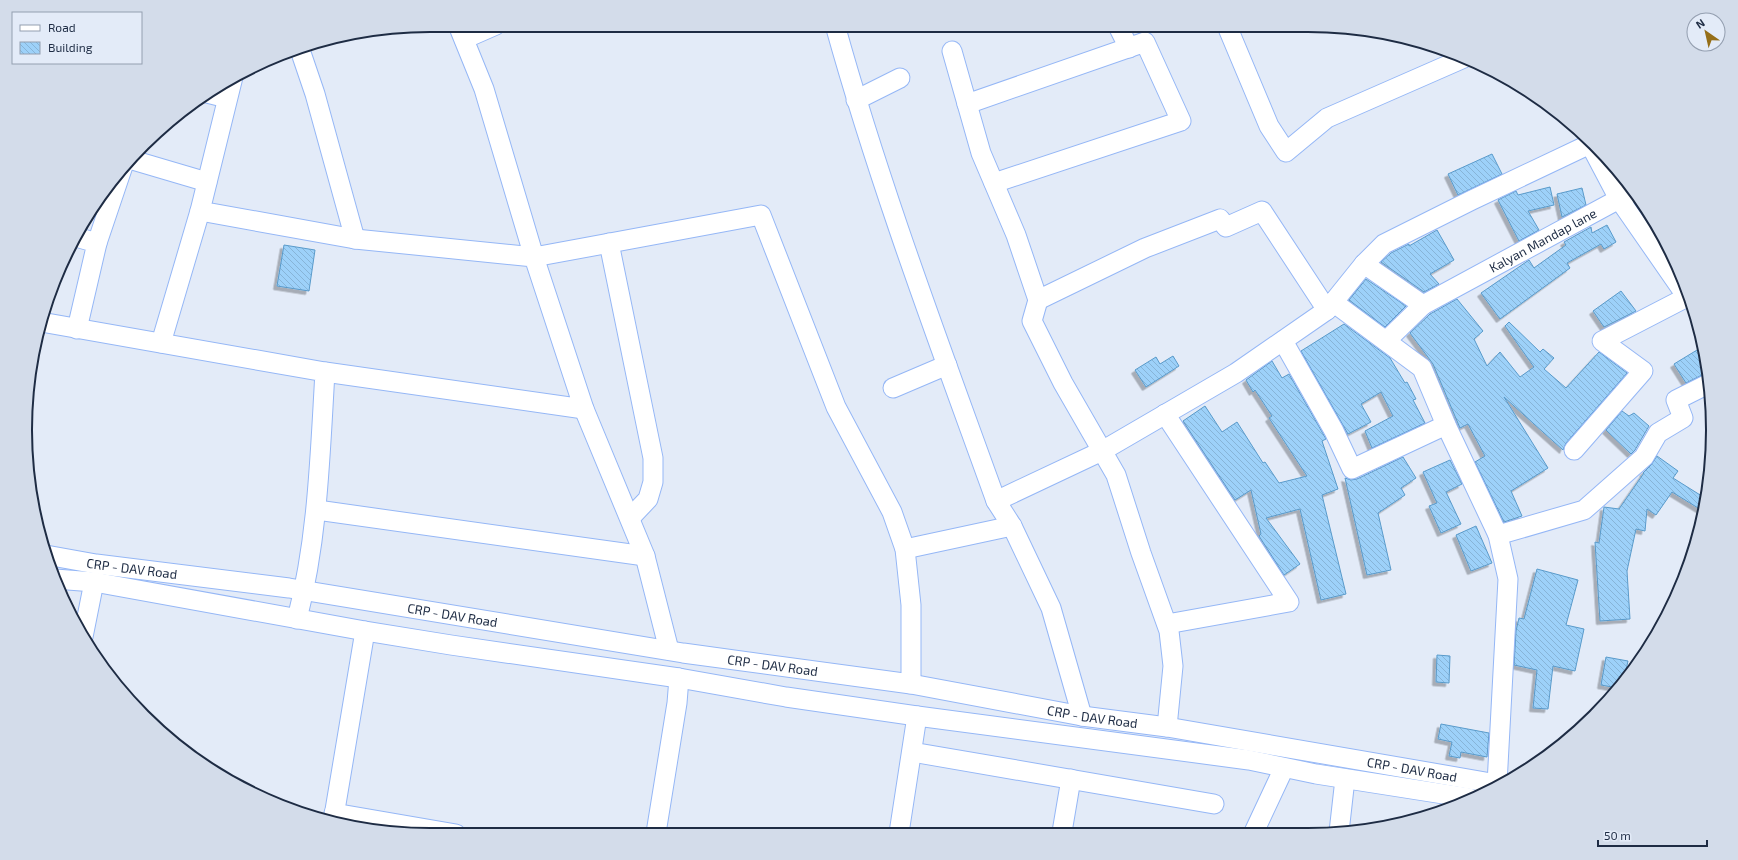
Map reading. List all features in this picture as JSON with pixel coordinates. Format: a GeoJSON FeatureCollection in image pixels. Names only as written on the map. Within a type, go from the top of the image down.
{"type":"FeatureCollection","features":[{"type":"Feature","properties":{"kind":"street"},"geometry":{"type":"LineString","coordinates":[[461,32],[484,89],[534,257],[584,409],[645,556],[669,650]]}},
{"type":"Feature","properties":{"kind":"street"},"geometry":{"type":"LineString","coordinates":[[837,32],[856,100],[894,217],[947,365],[996,501],[1012,526],[1051,608],[1082,716]]}},
{"type":"Feature","properties":{"kind":"street"},"geometry":{"type":"LineString","coordinates":[[1121,32],[1129,48]]}},
{"type":"Feature","properties":{"kind":"street"},"geometry":{"type":"LineString","coordinates":[[1230,32],[1270,126],[1286,152],[1313,132],[1327,118],[1457,61]]}},
{"type":"Feature","properties":{"kind":"street"},"geometry":{"type":"LineString","coordinates":[[967,104],[1145,42],[1181,121],[994,183]]}},
{"type":"Feature","properties":{"kind":"street"},"geometry":{"type":"LineString","coordinates":[[952,51],[981,153],[1016,235],[1038,300],[1032,321],[1063,383],[1116,475],[1141,553],[1169,631],[1173,666],[1167,727]]}},
{"type":"Feature","properties":{"kind":"street"},"geometry":{"type":"LineString","coordinates":[[301,53],[315,94],[355,239]]}},
{"type":"Feature","properties":{"kind":"street"},"geometry":{"type":"LineString","coordinates":[[856,100],[900,78]]}},
{"type":"Feature","properties":{"kind":"street"},"geometry":{"type":"LineString","coordinates":[[161,343],[200,211],[230,86]]}},
{"type":"Feature","properties":{"kind":"street"},"geometry":{"type":"LineString","coordinates":[[215,95],[227,98]]}},
{"type":"Feature","properties":{"kind":"street"},"geometry":{"type":"LineString","coordinates":[[996,501],[1102,451],[1236,373],[1283,341],[1330,306],[1364,264],[1384,244],[1584,144]]}},
{"type":"Feature","properties":{"kind":"street"},"geometry":{"type":"LineString","coordinates":[[137,161],[207,182]]}},
{"type":"Feature","properties":{"kind":"street"},"geometry":{"type":"LineString","coordinates":[[1608,169],[1626,195],[1673,272]]}},
{"type":"Feature","properties":{"kind":"street"},"geometry":{"type":"LineString","coordinates":[[77,329],[97,243],[117,185]]}},
{"type":"Feature","properties":{"kind":"street","name":"Kalyan Mandap lane"},"geometry":{"type":"LineString","coordinates":[[1386,341],[1422,305],[1626,195]]}},
{"type":"Feature","properties":{"kind":"street"},"geometry":{"type":"LineString","coordinates":[[200,211],[355,239],[534,257],[761,215],[836,407],[892,512],[905,549],[911,605],[912,684]]}},
{"type":"Feature","properties":{"kind":"street"},"geometry":{"type":"LineString","coordinates":[[1038,300],[1145,248],[1220,219],[1226,227],[1262,211],[1330,306],[1386,341],[1422,368],[1446,425],[1498,535],[1508,579],[1497,780]]}},
{"type":"Feature","properties":{"kind":"street"},"geometry":{"type":"LineString","coordinates":[[81,238],[97,243]]}},
{"type":"Feature","properties":{"kind":"street"},"geometry":{"type":"LineString","coordinates":[[609,243],[653,458],[653,482],[648,499],[630,518]]}},
{"type":"Feature","properties":{"kind":"street"},"geometry":{"type":"LineString","coordinates":[[1364,264],[1422,305]]}},
{"type":"Feature","properties":{"kind":"street"},"geometry":{"type":"LineString","coordinates":[[1574,450],[1643,371],[1602,341],[1684,298]]}},
{"type":"Feature","properties":{"kind":"street"},"geometry":{"type":"LineString","coordinates":[[47,323],[325,372],[584,409]]}},
{"type":"Feature","properties":{"kind":"street"},"geometry":{"type":"LineString","coordinates":[[1283,341],[1334,431],[1352,470],[1446,425]]}},
{"type":"Feature","properties":{"kind":"street"},"geometry":{"type":"LineString","coordinates":[[893,388],[947,365]]}},
{"type":"Feature","properties":{"kind":"street"},"geometry":{"type":"LineString","coordinates":[[297,619],[304,591],[317,510],[325,372]]}},
{"type":"Feature","properties":{"kind":"street"},"geometry":{"type":"LineString","coordinates":[[1498,535],[1584,510],[1644,457],[1658,433],[1683,418],[1676,400],[1704,386]]}},
{"type":"Feature","properties":{"kind":"street"},"geometry":{"type":"LineString","coordinates":[[1165,414],[1288,602],[1166,624]]}},
{"type":"Feature","properties":{"kind":"street"},"geometry":{"type":"LineString","coordinates":[[317,510],[645,556]]}},
{"type":"Feature","properties":{"kind":"street"},"geometry":{"type":"LineString","coordinates":[[905,549],[1012,526]]}},
{"type":"Feature","properties":{"kind":"street","name":"CRP - DAV Road"},"geometry":{"type":"LineString","coordinates":[[52,556],[96,564],[304,591],[669,650],[912,684],[1082,716],[1167,727],[1492,783]]}},
{"type":"Feature","properties":{"kind":"street","name":"CRP - DAV Road"},"geometry":{"type":"LineString","coordinates":[[61,579],[94,582],[365,631],[679,678],[917,716],[1248,760],[1345,779],[1462,797]]}},
{"type":"Feature","properties":{"kind":"street"},"geometry":{"type":"LineString","coordinates":[[85,628],[94,582]]}},
{"type":"Feature","properties":{"kind":"street"},"geometry":{"type":"LineString","coordinates":[[334,816],[365,631]]}},
{"type":"Feature","properties":{"kind":"street"},"geometry":{"type":"LineString","coordinates":[[810,700],[816,671]]}},
{"type":"Feature","properties":{"kind":"street"},"geometry":{"type":"LineString","coordinates":[[657,828],[677,703],[679,678]]}},
{"type":"Feature","properties":{"kind":"street"},"geometry":{"type":"LineString","coordinates":[[900,828],[917,716]]}},
{"type":"Feature","properties":{"kind":"street"},"geometry":{"type":"LineString","coordinates":[[912,752],[1214,804]]}},
{"type":"Feature","properties":{"kind":"street"},"geometry":{"type":"LineString","coordinates":[[1256,828],[1284,768]]}},
{"type":"Feature","properties":{"kind":"street"},"geometry":{"type":"LineString","coordinates":[[1063,828],[1071,779]]}},
{"type":"Feature","properties":{"kind":"street"},"geometry":{"type":"LineString","coordinates":[[1340,827],[1345,779]]}},
{"type":"Feature","properties":{"kind":"street"},"geometry":{"type":"LineString","coordinates":[[358,821],[401,827]]}},
{"type":"Feature","properties":{"kind":"building"},"geometry":{"type":"Polygon","coordinates":[[[1492,154],[1502,174],[1458,195],[1448,174],[1492,154]]]}},
{"type":"Feature","properties":{"kind":"building"},"geometry":{"type":"Polygon","coordinates":[[[1550,187],[1554,205],[1528,211],[1539,230],[1519,241],[1498,200],[1516,191],[1518,195],[1550,187]]]}},
{"type":"Feature","properties":{"kind":"building"},"geometry":{"type":"Polygon","coordinates":[[[1582,188],[1586,205],[1562,217],[1557,194],[1582,188]]]}},
{"type":"Feature","properties":{"kind":"building"},"geometry":{"type":"Polygon","coordinates":[[[1607,225],[1616,242],[1604,249],[1601,244],[1567,263],[1570,268],[1500,319],[1481,293],[1529,260],[1534,268],[1566,245],[1564,242],[1591,227],[1592,233],[1607,225]]]}},
{"type":"Feature","properties":{"kind":"building"},"geometry":{"type":"Polygon","coordinates":[[[1437,230],[1454,260],[1430,274],[1439,284],[1424,292],[1381,262],[1391,253],[1409,244],[1409,246],[1437,230]]]}},
{"type":"Feature","properties":{"kind":"building"},"geometry":{"type":"Polygon","coordinates":[[[284,245],[315,250],[309,291],[277,286],[284,245]]]}},
{"type":"Feature","properties":{"kind":"building"},"geometry":{"type":"Polygon","coordinates":[[[1366,279],[1406,306],[1385,327],[1349,300],[1366,279]]]}},
{"type":"Feature","properties":{"kind":"building"},"geometry":{"type":"Polygon","coordinates":[[[1621,291],[1636,311],[1604,327],[1593,311],[1621,291]]]}},
{"type":"Feature","properties":{"kind":"building"},"geometry":{"type":"Polygon","coordinates":[[[1457,299],[1483,331],[1474,339],[1487,366],[1500,352],[1520,377],[1534,367],[1505,326],[1509,322],[1540,352],[1543,349],[1554,358],[1544,369],[1566,388],[1599,352],[1627,373],[1566,443],[1563,450],[1504,397],[1548,468],[1511,491],[1522,516],[1504,522],[1475,462],[1485,456],[1468,424],[1460,428],[1433,364],[1410,333],[1430,314],[1457,299]]]}},
{"type":"Feature","properties":{"kind":"building"},"geometry":{"type":"Polygon","coordinates":[[[1344,324],[1390,358],[1405,383],[1407,382],[1416,399],[1413,400],[1425,423],[1372,448],[1365,431],[1393,416],[1381,392],[1361,404],[1371,422],[1348,434],[1301,351],[1344,324]]]}},
{"type":"Feature","properties":{"kind":"building"},"geometry":{"type":"Polygon","coordinates":[[[1697,350],[1702,375],[1686,383],[1674,364],[1697,350]]]}},
{"type":"Feature","properties":{"kind":"building"},"geometry":{"type":"Polygon","coordinates":[[[1173,356],[1179,366],[1146,387],[1135,370],[1156,357],[1160,364],[1173,356]]]}},
{"type":"Feature","properties":{"kind":"building"},"geometry":{"type":"Polygon","coordinates":[[[1272,361],[1282,378],[1289,374],[1326,439],[1322,441],[1338,489],[1322,495],[1346,594],[1321,600],[1300,509],[1266,518],[1300,564],[1284,575],[1259,536],[1261,534],[1251,490],[1235,500],[1183,421],[1205,406],[1222,432],[1237,422],[1263,463],[1265,462],[1279,483],[1307,476],[1269,418],[1272,416],[1255,390],[1253,392],[1246,380],[1272,361]]]}},
{"type":"Feature","properties":{"kind":"building"},"geometry":{"type":"Polygon","coordinates":[[[1622,411],[1629,416],[1634,413],[1649,426],[1635,450],[1631,454],[1606,430],[1622,411]]]}},
{"type":"Feature","properties":{"kind":"building"},"geometry":{"type":"Polygon","coordinates":[[[1657,456],[1678,471],[1673,478],[1700,495],[1698,508],[1672,492],[1656,515],[1647,509],[1645,531],[1636,529],[1627,571],[1630,619],[1600,621],[1595,542],[1599,543],[1604,507],[1619,509],[1643,473],[1657,456]]]}},
{"type":"Feature","properties":{"kind":"building"},"geometry":{"type":"Polygon","coordinates":[[[1403,457],[1416,478],[1401,488],[1405,495],[1378,513],[1391,570],[1367,575],[1345,478],[1351,480],[1357,479],[1403,457]]]}},
{"type":"Feature","properties":{"kind":"building"},"geometry":{"type":"Polygon","coordinates":[[[1450,460],[1462,484],[1446,492],[1461,524],[1441,533],[1429,506],[1437,503],[1423,472],[1450,460]]]}},
{"type":"Feature","properties":{"kind":"building"},"geometry":{"type":"Polygon","coordinates":[[[1476,526],[1492,563],[1471,571],[1456,535],[1476,526]]]}},
{"type":"Feature","properties":{"kind":"building"},"geometry":{"type":"Polygon","coordinates":[[[1537,569],[1578,580],[1566,625],[1584,629],[1575,671],[1553,666],[1548,709],[1533,708],[1537,670],[1514,665],[1516,631],[1519,618],[1524,619],[1537,569]]]}},
{"type":"Feature","properties":{"kind":"building"},"geometry":{"type":"Polygon","coordinates":[[[1437,655],[1450,656],[1449,683],[1436,682],[1437,655]]]}},
{"type":"Feature","properties":{"kind":"building"},"geometry":{"type":"Polygon","coordinates":[[[1606,657],[1628,661],[1626,669],[1611,687],[1601,685],[1606,657]]]}},
{"type":"Feature","properties":{"kind":"building"},"geometry":{"type":"Polygon","coordinates":[[[1441,724],[1489,733],[1487,757],[1461,752],[1460,758],[1449,756],[1452,742],[1438,739],[1441,724]]]}}]}
